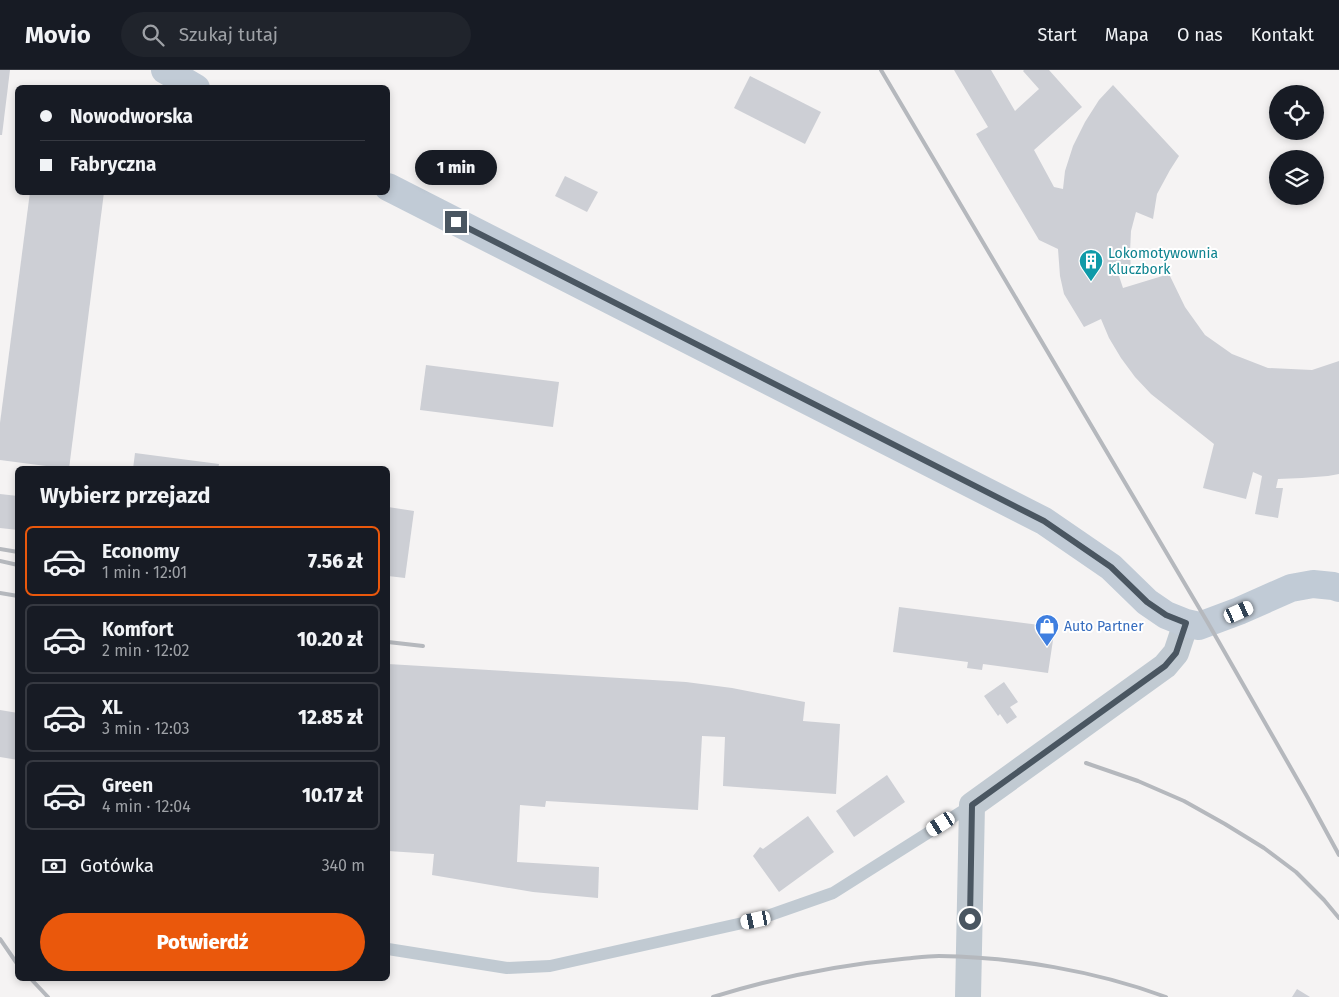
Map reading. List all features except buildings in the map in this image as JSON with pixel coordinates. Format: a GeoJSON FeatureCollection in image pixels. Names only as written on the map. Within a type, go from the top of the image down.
{"type":"FeatureCollection","features":[{"type":"Feature","properties":{"kind":"street"},"geometry":{"type":"LineString","coordinates":[[165,70],[191,85]]}},
{"type":"Feature","properties":{"kind":"street"},"geometry":{"type":"LineString","coordinates":[[390,188],[1044,521],[1111,567],[1147,602],[1166,615],[1199,626],[1239,612],[1291,588],[1313,584],[1339,588]]}},
{"type":"Feature","properties":{"kind":"street"},"geometry":{"type":"LineString","coordinates":[[968,997],[972,805],[1165,666],[1176,653],[1186,623]]}},
{"type":"Feature","properties":{"kind":"lane"},"geometry":{"type":"LineString","coordinates":[[390,949],[508,968],[550,966],[756,920],[833,893],[972,805]]}},
{"type":"Feature","properties":{"kind":"railway"},"geometry":{"type":"LineString","coordinates":[[881,70],[1208,623],[1339,855]]}},
{"type":"Feature","properties":{"kind":"railway"},"geometry":{"type":"LineString","coordinates":[[0,549],[15,552]]}},
{"type":"Feature","properties":{"kind":"railway"},"geometry":{"type":"LineString","coordinates":[[0,561],[15,564]]}},
{"type":"Feature","properties":{"kind":"railway"},"geometry":{"type":"LineString","coordinates":[[0,593],[15,596]]}},
{"type":"Feature","properties":{"kind":"railway"},"geometry":{"type":"LineString","coordinates":[[390,642],[423,646]]}},
{"type":"Feature","properties":{"kind":"railway"},"geometry":{"type":"LineString","coordinates":[[1086,763],[1138,781],[1184,801],[1225,824],[1264,848],[1296,872],[1339,918]]}},
{"type":"Feature","properties":{"kind":"railway"},"geometry":{"type":"LineString","coordinates":[[0,939],[15,961]]}},
{"type":"Feature","properties":{"kind":"railway"},"geometry":{"type":"LineString","coordinates":[[713,997],[783,978],[830,969],[939,956],[996,959],[1054,967],[1111,980],[1166,997]]}},
{"type":"Feature","properties":{"kind":"railway"},"geometry":{"type":"LineString","coordinates":[[33,981],[48,997]]}},
{"type":"Feature","properties":{"kind":"place","name":"Lokomotywownia Kluczbork"},"geometry":{"type":"Point","coordinates":[1091,282]}},
{"type":"Feature","properties":{"kind":"place","name":"Auto Partner"},"geometry":{"type":"Point","coordinates":[1047,647]}},
{"type":"Feature","properties":{"kind":"route"},"geometry":{"type":"LineString","coordinates":[[456,222],[1044,521],[1111,567],[1147,602],[1166,615],[1186,623],[1176,653],[1165,666],[972,805],[970,919]]}}]}
